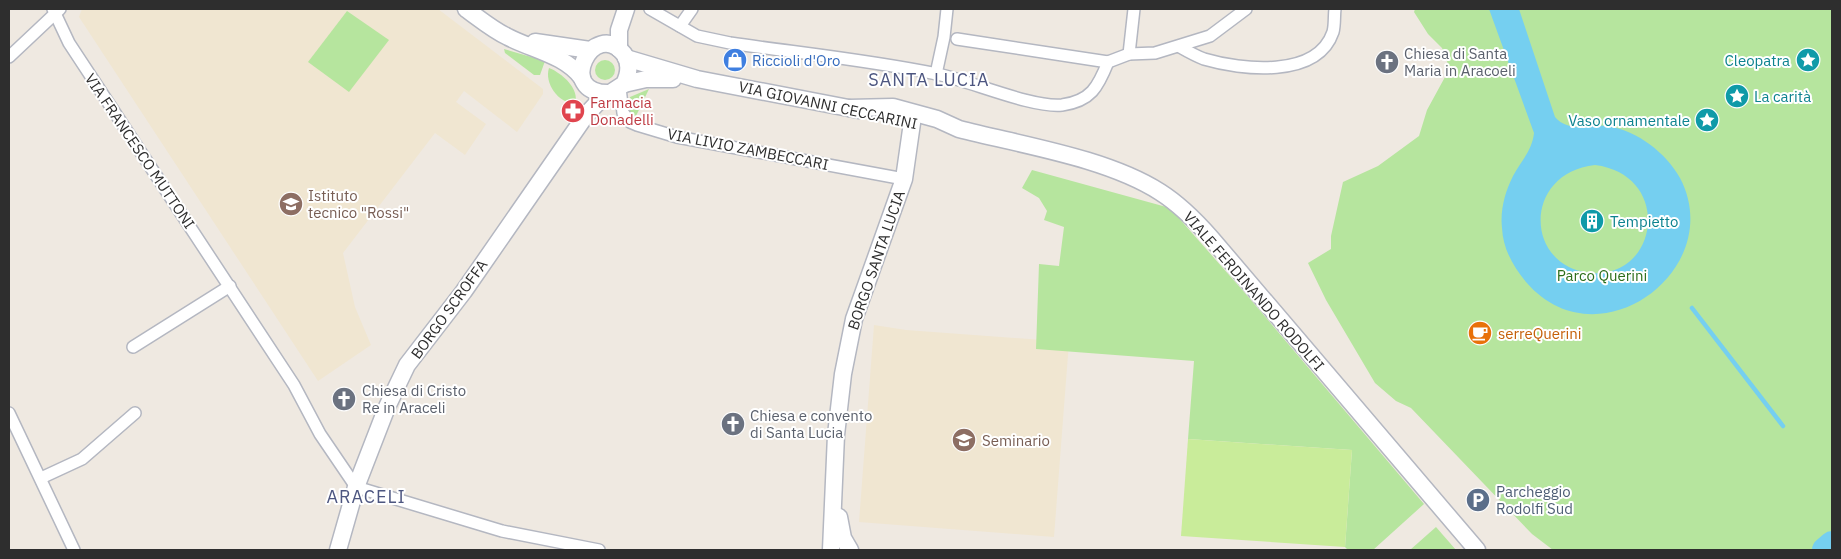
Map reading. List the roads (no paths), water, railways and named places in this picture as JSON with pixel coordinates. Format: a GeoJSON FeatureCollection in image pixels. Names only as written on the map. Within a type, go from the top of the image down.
{"type":"FeatureCollection","features":[{"type":"Feature","properties":{"kind":"main road"},"geometry":{"type":"LineString","coordinates":[[466,9],[498,32],[566,62],[576,69],[597,92],[618,88],[628,76],[618,39],[624,13]]}},
{"type":"Feature","properties":{"kind":"main road"},"geometry":{"type":"LineString","coordinates":[[586,115],[585,81],[581,68],[584,58],[595,48],[624,13]]}},
{"type":"Feature","properties":{"kind":"main road"},"geometry":{"type":"LineString","coordinates":[[515,40],[595,48],[610,46],[623,54]]}},
{"type":"Feature","properties":{"kind":"main road","name":"VIA GIOVANNI CECCARINI"},"geometry":{"type":"LineString","coordinates":[[623,54],[697,79],[849,108],[912,123],[959,129]]}},
{"type":"Feature","properties":{"kind":"main road","name":"VIA GIOVANNI CECCARINI"},"geometry":{"type":"LineString","coordinates":[[618,88],[653,78],[697,79]]}},
{"type":"Feature","properties":{"kind":"main road","name":"BORGO SCROFFA"},"geometry":{"type":"LineString","coordinates":[[338,550],[356,487],[387,407],[407,365],[464,291],[586,115],[618,88]]}},
{"type":"Feature","properties":{"kind":"main road","name":"VIALE FERDINANDO RODOLFI"},"geometry":{"type":"LineString","coordinates":[[849,108],[893,107],[937,119],[959,129],[1108,167],[1160,192],[1181,208],[1211,238],[1477,550]]}},
{"type":"Feature","properties":{"kind":"main road","name":"BORGO SANTA LUCIA"},"geometry":{"type":"LineString","coordinates":[[831,550],[836,435],[842,374],[854,319],[904,179],[912,123]]}},
{"type":"Feature","properties":{"kind":"main road","name":"BORGO SANTA LUCIA"},"geometry":{"type":"LineString","coordinates":[[834,488],[843,538],[850,550]]}},
{"type":"Feature","properties":{"kind":"street"},"geometry":{"type":"LineString","coordinates":[[650,9],[697,36],[730,43],[936,74],[1051,106],[1077,102],[1089,95],[1098,87],[1108,62]]}},
{"type":"Feature","properties":{"kind":"street"},"geometry":{"type":"LineString","coordinates":[[680,26],[692,9]]}},
{"type":"Feature","properties":{"kind":"street"},"geometry":{"type":"LineString","coordinates":[[936,74],[944,38],[947,9]]}},
{"type":"Feature","properties":{"kind":"street"},"geometry":{"type":"LineString","coordinates":[[1129,54],[1134,9]]}},
{"type":"Feature","properties":{"kind":"street"},"geometry":{"type":"LineString","coordinates":[[957,39],[1108,62],[1129,54],[1155,53],[1180,47],[1210,36],[1246,9]]}},
{"type":"Feature","properties":{"kind":"street"},"geometry":{"type":"LineString","coordinates":[[1180,47],[1203,58],[1244,67],[1281,67],[1301,63],[1319,53],[1333,32],[1334,9]]}},
{"type":"Feature","properties":{"kind":"street"},"geometry":{"type":"LineString","coordinates":[[9,57],[56,10]]}},
{"type":"Feature","properties":{"kind":"street","name":"VIA FRANCESCO MUTTONI"},"geometry":{"type":"LineString","coordinates":[[56,10],[69,43],[294,385],[320,434],[356,487]]}},
{"type":"Feature","properties":{"kind":"street","name":"VIA LIVIO ZAMBECCARI"},"geometry":{"type":"LineString","coordinates":[[618,88],[623,112],[630,122],[637,125],[677,137],[904,179]]}},
{"type":"Feature","properties":{"kind":"street"},"geometry":{"type":"LineString","coordinates":[[134,347],[230,286]]}},
{"type":"Feature","properties":{"kind":"street"},"geometry":{"type":"LineString","coordinates":[[9,413],[74,550]]}},
{"type":"Feature","properties":{"kind":"street"},"geometry":{"type":"LineString","coordinates":[[41,478],[82,459],[135,413]]}},
{"type":"Feature","properties":{"kind":"street"},"geometry":{"type":"LineString","coordinates":[[356,487],[502,531],[599,550]]}},
{"type":"Feature","properties":{"kind":"water"},"geometry":{"type":"Polygon","coordinates":[[[1489,9],[1519,9],[1555,117],[1573,127],[1601,125],[1630,133],[1650,144],[1659,152],[1680,178],[1690,212],[1686,244],[1671,273],[1648,296],[1619,310],[1587,314],[1555,305],[1526,282],[1517,270],[1504,243],[1502,208],[1510,182],[1529,151],[1534,133],[1489,9]],[[1595,165],[1571,172],[1554,185],[1544,201],[1541,220],[1544,239],[1554,255],[1570,267],[1592,273],[1615,270],[1632,260],[1643,244],[1648,225],[1646,205],[1637,187],[1620,173],[1595,165]]]}},
{"type":"Feature","properties":{"kind":"waterway"},"geometry":{"type":"LineString","coordinates":[[1692,308],[1783,426]]}},
{"type":"Feature","properties":{"kind":"waterway"},"geometry":{"type":"LineString","coordinates":[[1825,550],[1832,544]]}},
{"type":"Feature","properties":{"kind":"place","name":"Riccioli d'Oro"},"geometry":{"type":"Point","coordinates":[735,60]}},
{"type":"Feature","properties":{"kind":"place","name":"Cleopatra"},"geometry":{"type":"Point","coordinates":[1808,60]}},
{"type":"Feature","properties":{"kind":"place","name":"Chiesa di Santa Maria in Aracoeli"},"geometry":{"type":"Point","coordinates":[1387,62]}},
{"type":"Feature","properties":{"kind":"place","name":"La carità"},"geometry":{"type":"Point","coordinates":[1737,96]}},
{"type":"Feature","properties":{"kind":"place","name":"Farmacia Donadelli"},"geometry":{"type":"Point","coordinates":[573,111]}},
{"type":"Feature","properties":{"kind":"place","name":"Vaso ornamentale"},"geometry":{"type":"Point","coordinates":[1707,120]}},
{"type":"Feature","properties":{"kind":"place","name":"Istituto tecnico \"Rossi\""},"geometry":{"type":"Point","coordinates":[291,204]}},
{"type":"Feature","properties":{"kind":"place","name":"Tempietto"},"geometry":{"type":"Point","coordinates":[1592,221]}},
{"type":"Feature","properties":{"kind":"place","name":"serreQuerini"},"geometry":{"type":"Point","coordinates":[1480,333]}},
{"type":"Feature","properties":{"kind":"place","name":"Chiesa di Cristo Re in Araceli"},"geometry":{"type":"Point","coordinates":[344,399]}},
{"type":"Feature","properties":{"kind":"place","name":"Chiesa e convento di Santa Lucia"},"geometry":{"type":"Point","coordinates":[733,424]}},
{"type":"Feature","properties":{"kind":"place","name":"Seminario"},"geometry":{"type":"Point","coordinates":[964,440]}},
{"type":"Feature","properties":{"kind":"place","name":"Parcheggio Rodolfi Sud"},"geometry":{"type":"Point","coordinates":[1478,500]}},
{"type":"Feature","properties":{"kind":"district","name":"SANTA LUCIA"},"geometry":{"type":"Point","coordinates":[929,79]}},
{"type":"Feature","properties":{"kind":"district","name":"ARACELI"},"geometry":{"type":"Point","coordinates":[366,496]}},
{"type":"Feature","properties":{"kind":"park label","name":"Parco Querini"},"geometry":{"type":"Point","coordinates":[1602,275]}}]}
